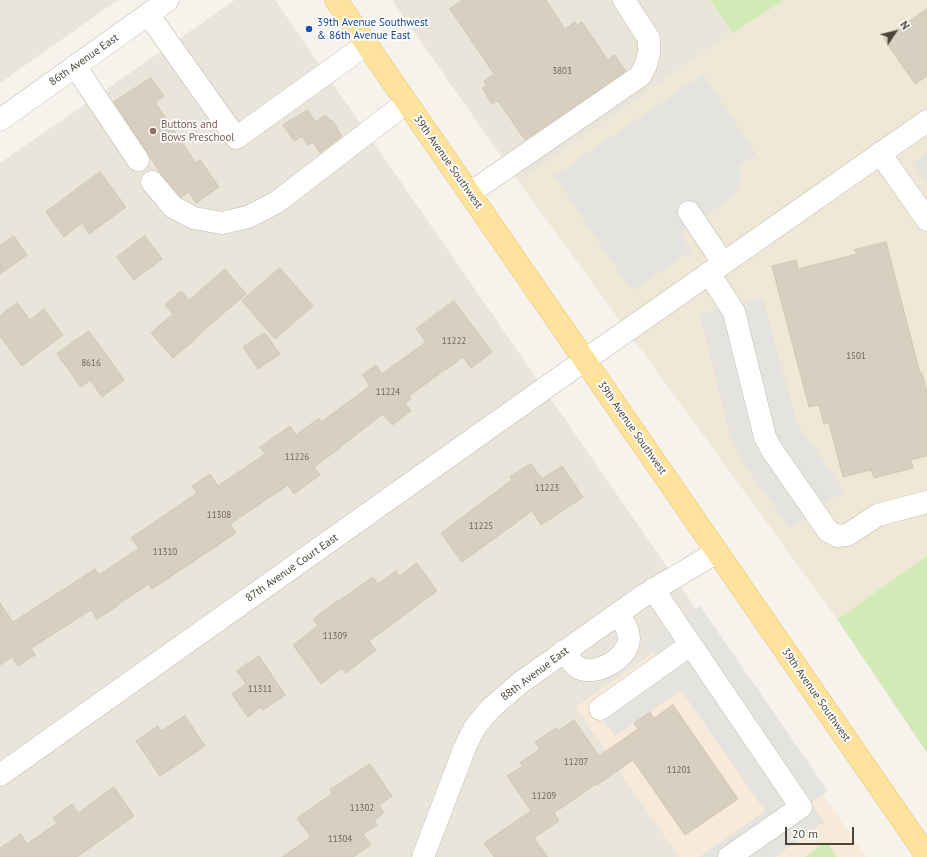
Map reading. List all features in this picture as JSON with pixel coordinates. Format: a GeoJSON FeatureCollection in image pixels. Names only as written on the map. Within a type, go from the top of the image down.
{"type":"FeatureCollection","features":[{"type":"Feature","properties":{"kind":"main road","name":"39th Avenue Southwest"},"geometry":{"type":"LineString","coordinates":[[336,0],[927,856]]}},
{"type":"Feature","properties":{"kind":"street","name":"86th Avenue East"},"geometry":{"type":"LineString","coordinates":[[0,120],[168,0]]}},
{"type":"Feature","properties":{"kind":"street"},"geometry":{"type":"LineString","coordinates":[[470,193],[640,76],[646,65],[649,53],[649,39],[624,0]]}},
{"type":"Feature","properties":{"kind":"street"},"geometry":{"type":"LineString","coordinates":[[148,14],[236,138],[367,44]]}},
{"type":"Feature","properties":{"kind":"street"},"geometry":{"type":"LineString","coordinates":[[75,66],[138,160]]}},
{"type":"Feature","properties":{"kind":"street"},"geometry":{"type":"LineString","coordinates":[[152,182],[173,207],[194,218],[222,223],[248,218],[277,202],[407,102]]}},
{"type":"Feature","properties":{"kind":"street","name":"87th Avenue Court East"},"geometry":{"type":"LineString","coordinates":[[0,776],[585,360],[880,153],[927,122]]}},
{"type":"Feature","properties":{"kind":"street"},"geometry":{"type":"LineString","coordinates":[[880,153],[927,220]]}},
{"type":"Feature","properties":{"kind":"street"},"geometry":{"type":"LineString","coordinates":[[689,212],[716,268],[734,312],[765,437],[772,450],[828,531],[837,536],[847,535],[878,515],[927,502]]}},
{"type":"Feature","properties":{"kind":"street","name":"88th Avenue East"},"geometry":{"type":"LineString","coordinates":[[423,857],[465,747],[475,727],[490,709],[520,683],[653,589],[716,552]]}},
{"type":"Feature","properties":{"kind":"street"},"geometry":{"type":"LineString","coordinates":[[653,589],[801,807],[729,857]]}},
{"type":"Feature","properties":{"kind":"street"},"geometry":{"type":"LineString","coordinates":[[564,651],[579,668],[596,670],[607,666],[618,658],[626,649],[629,640],[625,624],[618,614]]}},
{"type":"Feature","properties":{"kind":"street"},"geometry":{"type":"LineString","coordinates":[[600,709],[690,645]]}},
{"type":"Feature","properties":{"kind":"shaded area"},"geometry":{"type":"Polygon","coordinates":[[[0,0],[118,0],[0,83],[0,0]]]}},
{"type":"Feature","properties":{"kind":"shaded area"},"geometry":{"type":"Polygon","coordinates":[[[235,0],[275,0],[703,619],[576,707],[679,857],[0,857],[0,163],[235,0]]]}},
{"type":"Feature","properties":{"kind":"shaded area"},"geometry":{"type":"Polygon","coordinates":[[[392,0],[710,0],[733,33],[519,182],[392,0]]]}},
{"type":"Feature","properties":{"kind":"shaded area"},"geometry":{"type":"Polygon","coordinates":[[[784,0],[927,0],[927,556],[837,619],[519,182],[733,33],[784,0]]]}},
{"type":"Feature","properties":{"kind":"shaded area"},"geometry":{"type":"Polygon","coordinates":[[[703,74],[756,154],[738,166],[741,175],[740,184],[735,193],[726,202],[680,233],[691,251],[632,291],[554,176],[703,74]]]}},
{"type":"Feature","properties":{"kind":"shaded area"},"geometry":{"type":"Polygon","coordinates":[[[927,153],[927,183],[913,163],[927,153]]]}},
{"type":"Feature","properties":{"kind":"shaded area"},"geometry":{"type":"Polygon","coordinates":[[[763,298],[795,417],[800,428],[844,491],[790,528],[744,464],[731,437],[700,314],[763,298]]]}},
{"type":"Feature","properties":{"kind":"shaded area"},"geometry":{"type":"Polygon","coordinates":[[[700,606],[828,791],[811,803],[824,822],[775,857],[699,857],[765,811],[681,690],[615,736],[591,702],[656,656],[647,643],[700,606]]]}},
{"type":"Feature","properties":{"kind":"shaded area"},"geometry":{"type":"Polygon","coordinates":[[[703,619],[866,857],[679,857],[576,707],[703,619]]]}},
{"type":"Feature","properties":{"kind":"green space"},"geometry":{"type":"Polygon","coordinates":[[[710,0],[784,0],[733,33],[710,0]]]}},
{"type":"Feature","properties":{"kind":"green space"},"geometry":{"type":"Polygon","coordinates":[[[927,556],[927,753],[837,619],[927,556]]]}},
{"type":"Feature","properties":{"kind":"green space"},"geometry":{"type":"Polygon","coordinates":[[[826,842],[837,857],[805,857],[826,842]]]}},
{"type":"Feature","properties":{"kind":"building"},"geometry":{"type":"Polygon","coordinates":[[[463,0],[546,0],[565,29],[575,22],[577,25],[582,22],[608,60],[615,55],[626,71],[525,140],[498,101],[492,104],[482,88],[487,85],[484,81],[494,74],[450,9],[463,0]]]}},
{"type":"Feature","properties":{"kind":"building"},"geometry":{"type":"Polygon","coordinates":[[[927,9],[927,76],[915,84],[884,39],[927,9]]]}},
{"type":"Feature","properties":{"kind":"building","name":"Buttons and Bows Preschool"},"geometry":{"type":"Polygon","coordinates":[[[151,78],[164,96],[155,102],[196,163],[200,160],[219,187],[196,203],[189,192],[181,197],[161,174],[114,102],[151,78]]]}},
{"type":"Feature","properties":{"kind":"building"},"geometry":{"type":"Polygon","coordinates":[[[308,110],[315,122],[326,115],[330,121],[332,120],[342,136],[320,153],[313,142],[308,145],[302,136],[294,141],[283,125],[308,110]]]}},
{"type":"Feature","properties":{"kind":"building"},"geometry":{"type":"Polygon","coordinates":[[[100,172],[126,207],[89,234],[82,223],[64,237],[46,212],[100,172]]]}},
{"type":"Feature","properties":{"kind":"building"},"geometry":{"type":"Polygon","coordinates":[[[14,236],[27,255],[0,274],[0,246],[14,236]]]}},
{"type":"Feature","properties":{"kind":"building"},"geometry":{"type":"Polygon","coordinates":[[[145,236],[162,259],[134,280],[117,257],[145,236]]]}},
{"type":"Feature","properties":{"kind":"building"},"geometry":{"type":"Polygon","coordinates":[[[886,242],[920,373],[922,373],[927,392],[927,456],[911,460],[913,468],[874,478],[871,470],[843,477],[829,423],[824,424],[819,405],[809,407],[772,266],[796,260],[798,269],[857,254],[855,250],[886,242]]]}},
{"type":"Feature","properties":{"kind":"building"},"geometry":{"type":"Polygon","coordinates":[[[280,268],[313,306],[275,339],[242,301],[280,268]]]}},
{"type":"Feature","properties":{"kind":"building"},"geometry":{"type":"Polygon","coordinates":[[[225,269],[246,294],[173,358],[151,333],[173,314],[165,305],[181,291],[189,300],[225,269]]]}},
{"type":"Feature","properties":{"kind":"building"},"geometry":{"type":"Polygon","coordinates":[[[454,301],[492,352],[471,368],[463,357],[409,396],[411,399],[405,403],[411,411],[392,425],[383,414],[314,467],[320,475],[294,494],[288,485],[230,524],[236,533],[152,589],[149,584],[97,619],[91,610],[31,648],[35,655],[18,666],[12,657],[0,665],[0,603],[13,622],[95,569],[99,575],[139,548],[131,538],[197,493],[192,486],[210,474],[218,486],[265,454],[260,447],[290,426],[296,435],[319,418],[321,422],[370,386],[362,375],[376,365],[382,374],[426,342],[416,329],[454,301]]]}},
{"type":"Feature","properties":{"kind":"building"},"geometry":{"type":"Polygon","coordinates":[[[17,303],[30,320],[44,309],[63,335],[22,366],[0,336],[0,316],[17,303]]]}},
{"type":"Feature","properties":{"kind":"building"},"geometry":{"type":"Polygon","coordinates":[[[89,331],[124,380],[102,397],[90,380],[81,387],[57,354],[89,331]]]}},
{"type":"Feature","properties":{"kind":"building"},"geometry":{"type":"Polygon","coordinates":[[[265,333],[280,354],[258,369],[243,347],[265,333]]]}},
{"type":"Feature","properties":{"kind":"building"},"geometry":{"type":"Polygon","coordinates":[[[531,464],[542,479],[562,466],[583,497],[541,525],[532,511],[462,562],[441,533],[512,480],[510,477],[531,464]]]}},
{"type":"Feature","properties":{"kind":"building"},"geometry":{"type":"Polygon","coordinates":[[[417,563],[437,591],[369,641],[376,650],[346,673],[342,668],[321,684],[293,645],[318,626],[313,619],[373,577],[378,584],[396,571],[399,576],[417,563]]]}},
{"type":"Feature","properties":{"kind":"building"},"geometry":{"type":"Polygon","coordinates":[[[259,656],[285,695],[263,710],[261,707],[248,717],[232,694],[246,684],[237,671],[259,656]]]}},
{"type":"Feature","properties":{"kind":"building"},"geometry":{"type":"Polygon","coordinates":[[[673,705],[738,799],[685,835],[633,760],[554,813],[559,821],[534,838],[548,857],[494,857],[484,843],[531,811],[507,776],[523,766],[520,763],[540,749],[535,742],[556,728],[558,731],[574,720],[599,756],[638,729],[634,723],[650,712],[654,718],[673,705]]]}},
{"type":"Feature","properties":{"kind":"building"},"geometry":{"type":"Polygon","coordinates":[[[185,716],[205,746],[160,776],[136,741],[158,726],[161,731],[185,716]]]}},
{"type":"Feature","properties":{"kind":"building"},"geometry":{"type":"Polygon","coordinates":[[[370,764],[392,796],[379,805],[384,813],[374,820],[377,825],[363,834],[371,845],[353,857],[282,857],[311,837],[297,818],[332,794],[330,790],[370,764]]]}},
{"type":"Feature","properties":{"kind":"building"},"geometry":{"type":"Polygon","coordinates":[[[114,787],[134,816],[77,857],[0,857],[0,848],[21,834],[27,844],[57,823],[53,818],[72,804],[78,813],[114,787]]]}},
{"type":"Feature","properties":{"kind":"place","name":"39th Avenue Southwest & 86th Avenue East"},"geometry":{"type":"Point","coordinates":[309,29]}},
{"type":"Feature","properties":{"kind":"place","name":"Buttons and Bows Preschool"},"geometry":{"type":"Point","coordinates":[153,131]}}]}
